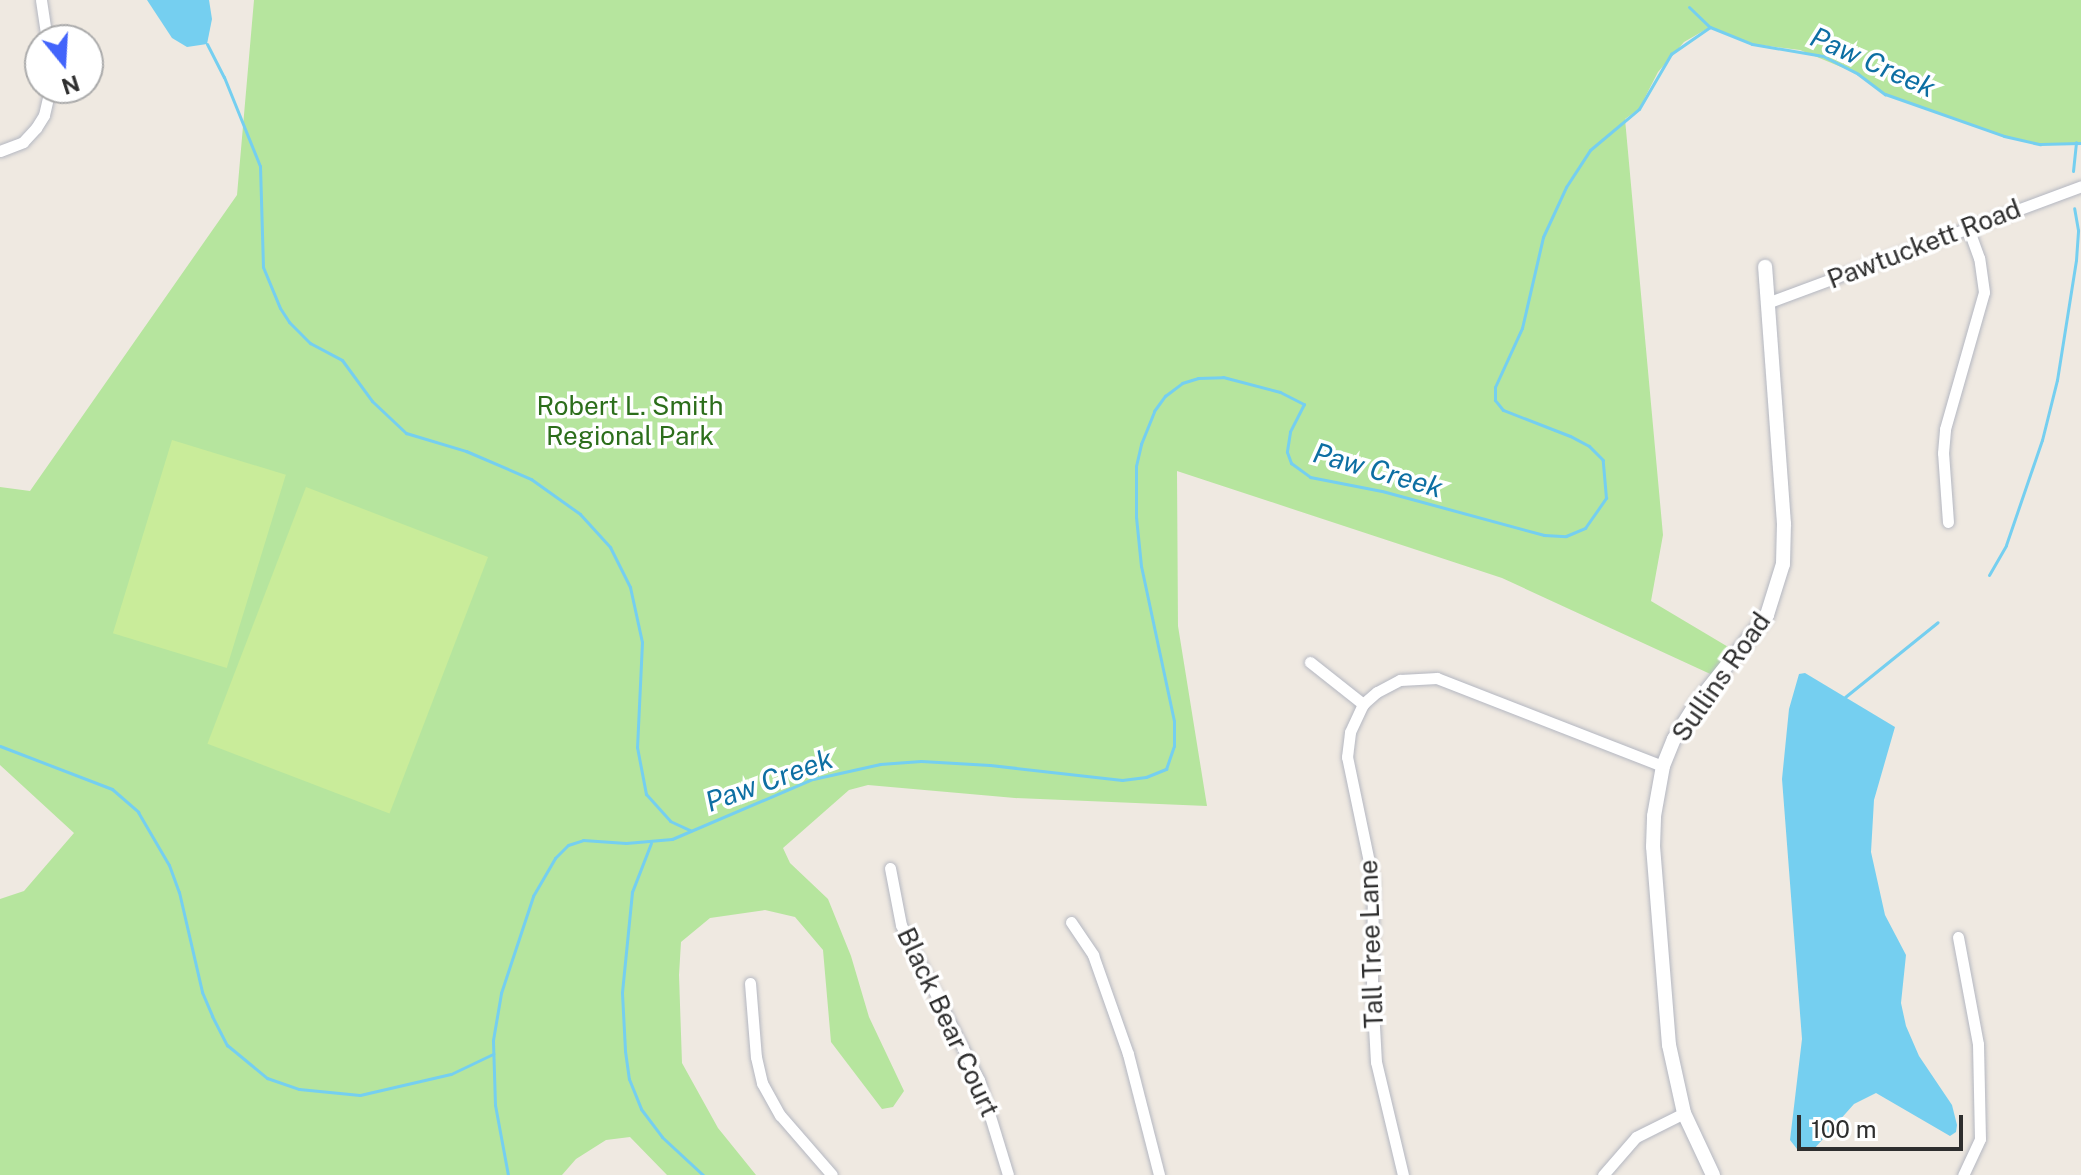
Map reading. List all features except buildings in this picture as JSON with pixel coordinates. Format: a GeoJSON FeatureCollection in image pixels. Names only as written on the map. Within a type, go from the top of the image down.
{"type":"FeatureCollection","features":[{"type":"Feature","properties":{"kind":"street"},"geometry":{"type":"LineString","coordinates":[[41,0],[45,24]]}},
{"type":"Feature","properties":{"kind":"street"},"geometry":{"type":"LineString","coordinates":[[0,151],[23,142],[36,128],[46,104]]}},
{"type":"Feature","properties":{"kind":"street","name":"Pawtuckett Road"},"geometry":{"type":"LineString","coordinates":[[1767,303],[2081,186]]}},
{"type":"Feature","properties":{"kind":"street"},"geometry":{"type":"LineString","coordinates":[[1948,522],[1943,453],[1945,429],[1984,292],[1979,258],[1968,227]]}},
{"type":"Feature","properties":{"kind":"street","name":"Sullins Road"},"geometry":{"type":"LineString","coordinates":[[1713,1175],[1684,1113],[1669,1045],[1653,847],[1654,816],[1663,766],[1696,704],[1756,633],[1779,582],[1784,524],[1765,267]]}},
{"type":"Feature","properties":{"kind":"street"},"geometry":{"type":"LineString","coordinates":[[1310,662],[1363,704],[1377,692],[1400,680],[1437,678],[1663,766]]}},
{"type":"Feature","properties":{"kind":"street","name":"Tall Tree Lane"},"geometry":{"type":"LineString","coordinates":[[1363,704],[1350,732],[1347,757],[1373,881],[1372,991],[1376,1062],[1403,1175]]}},
{"type":"Feature","properties":{"kind":"street","name":"Black Bear Court"},"geometry":{"type":"LineString","coordinates":[[890,868],[901,925],[979,1080],[1008,1175]]}},
{"type":"Feature","properties":{"kind":"street"},"geometry":{"type":"LineString","coordinates":[[1071,922],[1093,955],[1119,1028],[1159,1175]]}},
{"type":"Feature","properties":{"kind":"street"},"geometry":{"type":"LineString","coordinates":[[1958,937],[1978,1044],[1980,1139],[1963,1175]]}},
{"type":"Feature","properties":{"kind":"street"},"geometry":{"type":"LineString","coordinates":[[750,983],[756,1057],[762,1083],[780,1115],[832,1175]]}},
{"type":"Feature","properties":{"kind":"street"},"geometry":{"type":"LineString","coordinates":[[1603,1175],[1636,1137],[1684,1113]]}},
{"type":"Feature","properties":{"kind":"green space","name":"Robert L. Smith Regional Park"},"geometry":{"type":"Polygon","coordinates":[[[254,0],[2081,0],[2081,143],[2040,144],[2004,136],[1885,94],[1858,74],[1800,50],[1752,44],[1710,27],[1684,42],[1658,72],[1639,109],[1625,119],[1663,535],[1651,601],[1740,654],[1719,678],[1502,578],[1177,471],[1178,626],[1207,806],[1015,798],[868,785],[849,790],[783,848],[790,863],[828,899],[851,956],[869,1017],[904,1091],[893,1107],[882,1109],[831,1042],[823,950],[795,917],[765,910],[710,918],[681,942],[682,1063],[718,1128],[756,1175],[667,1175],[630,1137],[606,1140],[576,1159],[562,1175],[0,1175],[0,899],[24,891],[74,833],[0,765],[0,487],[30,491],[237,195],[254,0]]]}},
{"type":"Feature","properties":{"kind":"green space"},"geometry":{"type":"Polygon","coordinates":[[[172,440],[286,475],[227,668],[113,633],[172,440]]]}},
{"type":"Feature","properties":{"kind":"green space"},"geometry":{"type":"Polygon","coordinates":[[[306,487],[488,557],[389,814],[207,744],[306,487]]]}},
{"type":"Feature","properties":{"kind":"water"},"geometry":{"type":"Polygon","coordinates":[[[147,0],[209,0],[212,19],[207,44],[187,47],[172,38],[147,0]]]}},
{"type":"Feature","properties":{"kind":"water"},"geometry":{"type":"Polygon","coordinates":[[[1805,673],[1895,727],[1874,800],[1871,852],[1885,915],[1906,955],[1901,1003],[1906,1026],[1919,1056],[1952,1105],[1957,1125],[1956,1132],[1950,1136],[1876,1093],[1854,1104],[1814,1149],[1797,1149],[1790,1140],[1802,1039],[1782,779],[1789,709],[1799,674],[1805,673]]]}},
{"type":"Feature","properties":{"kind":"waterway","name":"Paw Creek"},"geometry":{"type":"LineString","coordinates":[[1689,7],[1710,27],[1752,44],[1823,56],[1858,74],[1885,94],[2004,136],[2040,144],[2081,143]]}},
{"type":"Feature","properties":{"kind":"waterway","name":"Paw Creek"},"geometry":{"type":"LineString","coordinates":[[508,1175],[495,1105],[493,1040],[501,993],[533,896],[555,858],[568,845],[583,840],[626,843],[672,839],[813,779],[880,764],[921,761],[990,765],[1122,780],[1146,777],[1166,769],[1174,746],[1174,721],[1141,566],[1136,517],[1136,466],[1154,411],[1165,396],[1182,383],[1198,378],[1223,377],[1280,392],[1304,404],[1290,432],[1287,452],[1291,463],[1310,477],[1382,491],[1544,535],[1566,536],[1585,528],[1606,498],[1603,460],[1589,446],[1570,436],[1503,410],[1495,400],[1495,387],[1522,328],[1543,237],[1566,187],[1590,150],[1639,109],[1671,54],[1710,27]]}},
{"type":"Feature","properties":{"kind":"waterway"},"geometry":{"type":"LineString","coordinates":[[207,44],[224,77],[260,166],[263,267],[289,322],[310,343],[342,360],[372,401],[406,433],[466,451],[531,479],[580,514],[610,547],[630,587],[642,642],[637,747],[646,794],[670,821],[691,831]]}},
{"type":"Feature","properties":{"kind":"waterway"},"geometry":{"type":"LineString","coordinates":[[2073,171],[2076,142]]}},
{"type":"Feature","properties":{"kind":"waterway"},"geometry":{"type":"LineString","coordinates":[[1989,575],[2006,545],[2042,440],[2057,380],[2076,260],[2078,230],[2074,208]]}},
{"type":"Feature","properties":{"kind":"waterway"},"geometry":{"type":"LineString","coordinates":[[1845,697],[1938,622]]}},
{"type":"Feature","properties":{"kind":"waterway"},"geometry":{"type":"LineString","coordinates":[[0,746],[112,789],[138,812],[169,865],[179,892],[202,992],[212,1016],[227,1045],[267,1078],[299,1089],[360,1095],[451,1074],[493,1054]]}},
{"type":"Feature","properties":{"kind":"waterway"},"geometry":{"type":"LineString","coordinates":[[651,843],[632,892],[622,993],[629,1079],[641,1109],[662,1137],[703,1175]]}}]}
